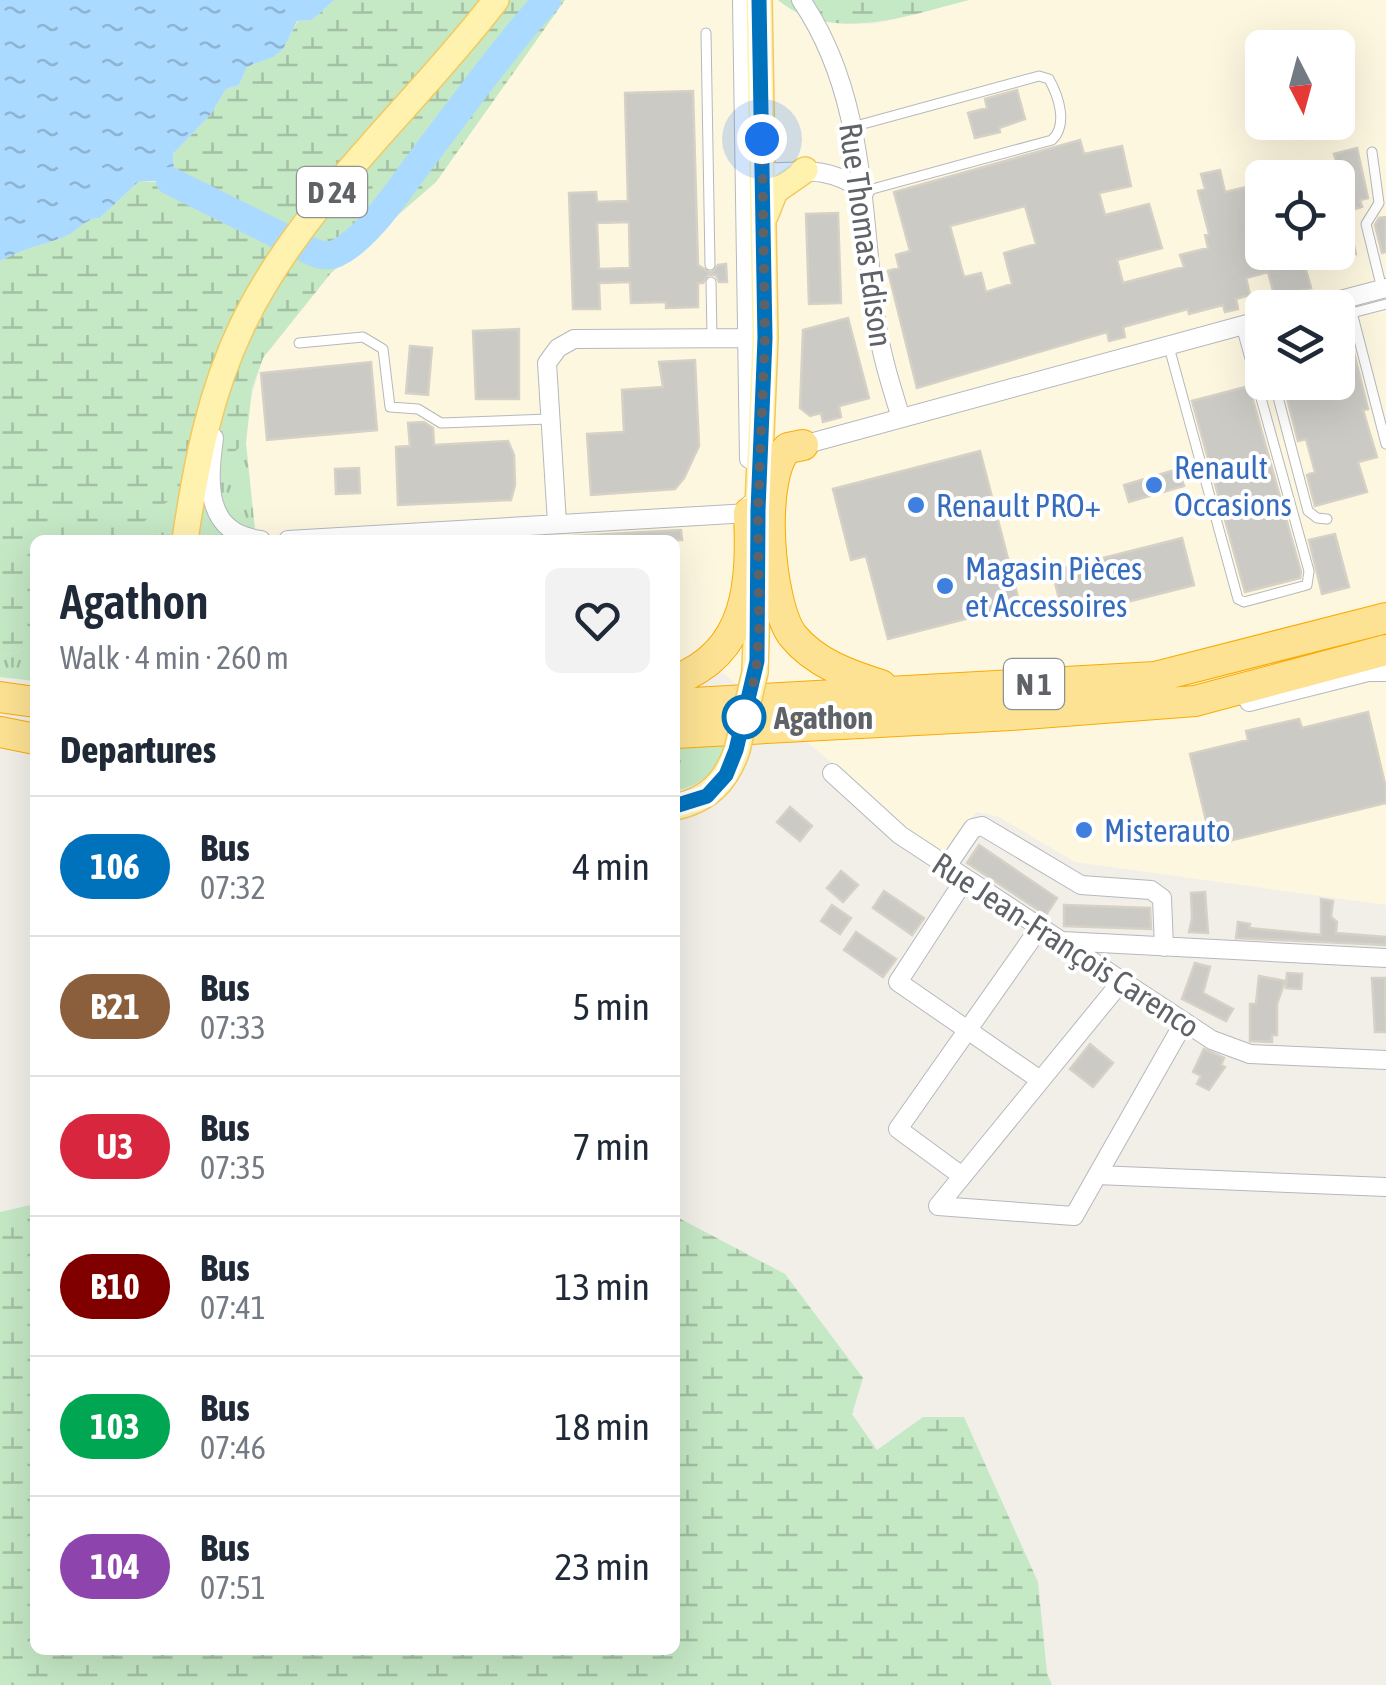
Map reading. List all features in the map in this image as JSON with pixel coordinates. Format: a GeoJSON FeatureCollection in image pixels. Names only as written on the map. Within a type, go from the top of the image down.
{"type":"FeatureCollection","features":[{"type":"Feature","properties":{"kind":"highway"},"geometry":{"type":"LineString","coordinates":[[803,445],[788,448],[775,468],[772,564],[780,612],[790,633],[828,664],[846,674],[898,690]]}},
{"type":"Feature","properties":{"kind":"highway"},"geometry":{"type":"LineString","coordinates":[[680,677],[709,660],[732,637],[742,618],[749,513]]}},
{"type":"Feature","properties":{"kind":"highway","name":"N 1"},"geometry":{"type":"LineString","coordinates":[[680,704],[1155,677],[1386,618]]}},
{"type":"Feature","properties":{"kind":"highway","name":"N 1"},"geometry":{"type":"LineString","coordinates":[[680,733],[1195,701],[1386,650]]}},
{"type":"Feature","properties":{"kind":"highway"},"geometry":{"type":"LineString","coordinates":[[0,694],[30,701]]}},
{"type":"Feature","properties":{"kind":"highway"},"geometry":{"type":"LineString","coordinates":[[0,720],[30,722]]}},
{"type":"Feature","properties":{"kind":"highway"},"geometry":{"type":"LineString","coordinates":[[0,732],[30,735]]}},
{"type":"Feature","properties":{"kind":"main road","name":"D 24"},"geometry":{"type":"LineString","coordinates":[[187,535],[204,426],[241,328],[267,280],[323,202],[496,0]]}},
{"type":"Feature","properties":{"kind":"main road"},"geometry":{"type":"LineString","coordinates":[[680,804],[707,796],[717,788],[736,750],[756,672],[756,338],[765,216],[759,0]]}},
{"type":"Feature","properties":{"kind":"main road"},"geometry":{"type":"LineString","coordinates":[[765,216],[775,191],[805,170]]}},
{"type":"Feature","properties":{"kind":"main road"},"geometry":{"type":"LineString","coordinates":[[0,694],[30,691]]}},
{"type":"Feature","properties":{"kind":"main road"},"geometry":{"type":"LineString","coordinates":[[0,720],[30,734]]}},
{"type":"Feature","properties":{"kind":"street"},"geometry":{"type":"LineString","coordinates":[[428,535],[528,532],[557,523],[749,513],[756,338],[744,137],[742,0]]}},
{"type":"Feature","properties":{"kind":"street","name":"Rue Thomas Edison"},"geometry":{"type":"LineString","coordinates":[[800,0],[820,28],[837,65],[865,191],[876,322],[900,418]]}},
{"type":"Feature","properties":{"kind":"street"},"geometry":{"type":"LineString","coordinates":[[744,137],[762,173],[826,171],[865,191]]}},
{"type":"Feature","properties":{"kind":"street"},"geometry":{"type":"LineString","coordinates":[[1355,304],[1385,293]]}},
{"type":"Feature","properties":{"kind":"street"},"geometry":{"type":"LineString","coordinates":[[803,445],[1168,345],[1245,328]]}},
{"type":"Feature","properties":{"kind":"street"},"geometry":{"type":"LineString","coordinates":[[557,523],[547,363],[558,348],[574,339],[756,338]]}},
{"type":"Feature","properties":{"kind":"street"},"geometry":{"type":"LineString","coordinates":[[223,373],[211,472],[213,502],[237,535]]}},
{"type":"Feature","properties":{"kind":"street"},"geometry":{"type":"LineString","coordinates":[[1010,714],[1133,720],[1186,715],[1368,672],[1386,672]]}},
{"type":"Feature","properties":{"kind":"street","name":"Rue Jean-François Carenco"},"geometry":{"type":"LineString","coordinates":[[832,772],[900,836],[1212,1040],[1250,1054],[1386,1060]]}},
{"type":"Feature","properties":{"kind":"street"},"geometry":{"type":"LineString","coordinates":[[947,866],[973,828],[982,826],[1081,885],[1151,890],[1162,898],[1164,947]]}},
{"type":"Feature","properties":{"kind":"street"},"geometry":{"type":"LineString","coordinates":[[965,879],[898,982],[1040,1080]]}},
{"type":"Feature","properties":{"kind":"street"},"geometry":{"type":"LineString","coordinates":[[962,1176],[898,1129],[1040,927]]}},
{"type":"Feature","properties":{"kind":"street"},"geometry":{"type":"LineString","coordinates":[[1060,940],[1386,958]]}},
{"type":"Feature","properties":{"kind":"street"},"geometry":{"type":"LineString","coordinates":[[1120,982],[938,1206],[1074,1216],[1183,1024]]}},
{"type":"Feature","properties":{"kind":"street"},"geometry":{"type":"LineString","coordinates":[[1097,1175],[1386,1186]]}},
{"type":"Feature","properties":{"kind":"lane"},"geometry":{"type":"LineString","coordinates":[[706,33],[710,265]]}},
{"type":"Feature","properties":{"kind":"lane"},"geometry":{"type":"LineString","coordinates":[[852,128],[1039,76],[1049,80],[1062,121],[1060,132],[1052,140],[865,191]]}},
{"type":"Feature","properties":{"kind":"lane"},"geometry":{"type":"LineString","coordinates":[[1372,152],[1379,203],[1366,224],[1385,293]]}},
{"type":"Feature","properties":{"kind":"lane"},"geometry":{"type":"LineString","coordinates":[[711,282],[712,338]]}},
{"type":"Feature","properties":{"kind":"lane"},"geometry":{"type":"LineString","coordinates":[[1355,323],[1382,415],[1386,444]]}},
{"type":"Feature","properties":{"kind":"lane"},"geometry":{"type":"LineString","coordinates":[[300,343],[363,338],[383,348],[390,407],[418,409],[441,423],[549,419]]}},
{"type":"Feature","properties":{"kind":"lane"},"geometry":{"type":"LineString","coordinates":[[1168,345],[1234,593],[1244,602],[1307,584],[1310,579],[1272,400]]}},
{"type":"Feature","properties":{"kind":"lane"},"geometry":{"type":"LineString","coordinates":[[1279,400],[1308,512],[1327,519]]}},
{"type":"Feature","properties":{"kind":"shaded area"},"geometry":{"type":"Polygon","coordinates":[[[565,0],[778,0],[791,10],[828,22],[875,24],[969,0],[1386,0],[1386,905],[1075,862],[999,817],[976,812],[944,855],[887,822],[854,781],[718,669],[680,671],[680,535],[255,535],[246,417],[263,358],[331,273],[436,182],[565,0]]]}},
{"type":"Feature","properties":{"kind":"green space"},"geometry":{"type":"Polygon","coordinates":[[[334,0],[565,0],[436,182],[331,273],[263,358],[252,389],[246,443],[154,512],[131,535],[30,535],[30,643],[0,657],[0,261],[64,237],[100,218],[139,181],[155,182],[174,173],[173,154],[211,114],[226,89],[239,85],[247,67],[282,49],[298,21],[312,20],[334,0]]]}},
{"type":"Feature","properties":{"kind":"green space"},"geometry":{"type":"Polygon","coordinates":[[[778,0],[969,0],[897,18],[847,24],[800,14],[778,0]]]}},
{"type":"Feature","properties":{"kind":"green space"},"geometry":{"type":"Polygon","coordinates":[[[246,443],[255,535],[131,535],[154,512],[246,443]]]}},
{"type":"Feature","properties":{"kind":"green space"},"geometry":{"type":"Polygon","coordinates":[[[30,643],[30,680],[0,677],[0,657],[30,643]]]}},
{"type":"Feature","properties":{"kind":"green space"},"geometry":{"type":"Polygon","coordinates":[[[730,736],[711,772],[696,784],[680,790],[680,739],[730,736]]]}},
{"type":"Feature","properties":{"kind":"green space"},"geometry":{"type":"Polygon","coordinates":[[[30,1205],[30,1655],[680,1655],[680,1219],[785,1274],[863,1378],[852,1414],[877,1450],[923,1417],[964,1417],[1038,1582],[1047,1673],[1052,1685],[0,1685],[0,1212],[30,1205]]]}},
{"type":"Feature","properties":{"kind":"water"},"geometry":{"type":"Polygon","coordinates":[[[0,0],[334,0],[312,20],[297,21],[283,49],[247,67],[239,85],[226,89],[211,114],[173,154],[174,173],[170,181],[139,181],[100,218],[64,237],[0,261],[0,0]]]}},
{"type":"Feature","properties":{"kind":"building"},"geometry":{"type":"Polygon","coordinates":[[[1017,90],[1025,119],[999,128],[1000,132],[975,138],[968,113],[987,108],[985,99],[1017,90]]]}},
{"type":"Feature","properties":{"kind":"building"},"geometry":{"type":"Polygon","coordinates":[[[693,91],[698,265],[711,273],[718,265],[726,264],[727,282],[708,275],[703,283],[698,283],[698,307],[666,308],[666,302],[631,303],[630,282],[599,283],[600,309],[573,309],[569,193],[596,192],[597,202],[628,201],[625,93],[693,91]],[[629,222],[597,223],[599,269],[630,268],[629,222]]]}},
{"type":"Feature","properties":{"kind":"building"},"geometry":{"type":"Polygon","coordinates":[[[1080,140],[1084,154],[1122,146],[1131,186],[1099,193],[1105,215],[1149,204],[1162,248],[1117,260],[1123,283],[1184,267],[1180,255],[1208,248],[1205,235],[1209,234],[1198,191],[1205,189],[1201,174],[1220,170],[1225,192],[1245,187],[1245,270],[1306,270],[1311,288],[1273,290],[1268,272],[1246,278],[1249,290],[1245,290],[1245,296],[1236,299],[1238,309],[1225,312],[1223,305],[1189,314],[1188,309],[1123,327],[1125,337],[1109,341],[1107,332],[917,388],[888,271],[899,268],[896,255],[910,251],[894,192],[1080,140]],[[1025,206],[950,226],[964,277],[981,273],[986,292],[1012,284],[1004,253],[1036,244],[1025,206]]]}},
{"type":"Feature","properties":{"kind":"building"},"geometry":{"type":"Polygon","coordinates":[[[1357,148],[1368,198],[1360,200],[1362,207],[1355,209],[1355,160],[1336,160],[1334,154],[1357,148]]]}},
{"type":"Feature","properties":{"kind":"building"},"geometry":{"type":"Polygon","coordinates":[[[838,213],[841,303],[809,304],[806,214],[838,213]]]}},
{"type":"Feature","properties":{"kind":"building"},"geometry":{"type":"Polygon","coordinates":[[[1386,217],[1386,252],[1382,253],[1375,225],[1379,218],[1386,217]]]}},
{"type":"Feature","properties":{"kind":"building"},"geometry":{"type":"Polygon","coordinates":[[[848,318],[869,398],[839,406],[841,417],[823,422],[821,413],[810,416],[800,408],[803,330],[848,318]]]}},
{"type":"Feature","properties":{"kind":"building"},"geometry":{"type":"Polygon","coordinates":[[[519,329],[519,399],[476,399],[473,331],[519,329]]]}},
{"type":"Feature","properties":{"kind":"building"},"geometry":{"type":"Polygon","coordinates":[[[410,346],[432,348],[428,395],[406,393],[410,346]]]}},
{"type":"Feature","properties":{"kind":"building"},"geometry":{"type":"Polygon","coordinates":[[[1355,357],[1368,409],[1363,410],[1377,457],[1358,462],[1367,492],[1315,506],[1307,475],[1315,472],[1306,439],[1298,441],[1288,400],[1355,400],[1355,357]]]}},
{"type":"Feature","properties":{"kind":"building"},"geometry":{"type":"Polygon","coordinates":[[[695,360],[699,446],[684,478],[675,489],[591,495],[587,434],[624,432],[622,390],[663,387],[659,362],[695,360]]]}},
{"type":"Feature","properties":{"kind":"building"},"geometry":{"type":"Polygon","coordinates":[[[371,362],[377,430],[267,440],[261,373],[371,362]]]}},
{"type":"Feature","properties":{"kind":"building"},"geometry":{"type":"Polygon","coordinates":[[[1245,387],[1245,400],[1253,400],[1300,578],[1245,592],[1192,401],[1245,387]]]}},
{"type":"Feature","properties":{"kind":"building"},"geometry":{"type":"Polygon","coordinates":[[[424,422],[433,428],[434,445],[508,441],[514,455],[511,500],[398,505],[396,447],[410,446],[408,423],[424,422]]]}},
{"type":"Feature","properties":{"kind":"building"},"geometry":{"type":"Polygon","coordinates":[[[980,451],[1020,605],[888,639],[866,556],[851,560],[833,489],[980,451]]]}},
{"type":"Feature","properties":{"kind":"building"},"geometry":{"type":"Polygon","coordinates":[[[359,468],[360,493],[336,494],[335,469],[359,468]]]}},
{"type":"Feature","properties":{"kind":"building","name":"Renault Occasions"},"geometry":{"type":"Polygon","coordinates":[[[1178,469],[1184,486],[1129,502],[1124,485],[1178,469]]]}},
{"type":"Feature","properties":{"kind":"building"},"geometry":{"type":"Polygon","coordinates":[[[681,530],[682,540],[680,535],[593,535],[681,530]]]}},
{"type":"Feature","properties":{"kind":"building"},"geometry":{"type":"Polygon","coordinates":[[[1335,534],[1349,587],[1322,594],[1309,540],[1335,534]]]}},
{"type":"Feature","properties":{"kind":"building"},"geometry":{"type":"Polygon","coordinates":[[[1182,538],[1194,585],[1064,618],[1052,571],[1182,538]]]}},
{"type":"Feature","properties":{"kind":"building"},"geometry":{"type":"Polygon","coordinates":[[[1368,712],[1386,803],[1212,845],[1190,754],[1248,740],[1246,731],[1299,719],[1302,728],[1368,712]]]}},
{"type":"Feature","properties":{"kind":"building"},"geometry":{"type":"Polygon","coordinates":[[[790,807],[812,826],[800,841],[777,822],[790,807]]]}},
{"type":"Feature","properties":{"kind":"building"},"geometry":{"type":"Polygon","coordinates":[[[979,845],[1057,898],[1046,915],[967,863],[979,845]]]}},
{"type":"Feature","properties":{"kind":"building"},"geometry":{"type":"Polygon","coordinates":[[[841,871],[858,885],[843,902],[827,888],[841,871]]]}},
{"type":"Feature","properties":{"kind":"building"},"geometry":{"type":"Polygon","coordinates":[[[884,891],[924,918],[912,935],[873,908],[884,891]]]}},
{"type":"Feature","properties":{"kind":"building"},"geometry":{"type":"Polygon","coordinates":[[[1205,892],[1208,933],[1189,932],[1191,893],[1205,892]]]}},
{"type":"Feature","properties":{"kind":"building"},"geometry":{"type":"Polygon","coordinates":[[[1321,899],[1333,901],[1331,917],[1337,922],[1336,933],[1386,937],[1386,945],[1236,938],[1238,922],[1250,924],[1249,928],[1321,935],[1321,899]]]}},
{"type":"Feature","properties":{"kind":"building"},"geometry":{"type":"Polygon","coordinates":[[[832,905],[851,918],[840,934],[821,921],[832,905]]]}},
{"type":"Feature","properties":{"kind":"building"},"geometry":{"type":"Polygon","coordinates":[[[1064,905],[1150,908],[1151,929],[1064,926],[1064,905]]]}},
{"type":"Feature","properties":{"kind":"building"},"geometry":{"type":"Polygon","coordinates":[[[856,932],[896,959],[883,977],[844,950],[856,932]]]}},
{"type":"Feature","properties":{"kind":"building"},"geometry":{"type":"Polygon","coordinates":[[[1195,963],[1210,967],[1203,993],[1233,1009],[1226,1021],[1182,999],[1195,963]]]}},
{"type":"Feature","properties":{"kind":"building"},"geometry":{"type":"Polygon","coordinates":[[[1287,973],[1302,974],[1301,989],[1286,988],[1287,973]]]}},
{"type":"Feature","properties":{"kind":"building"},"geometry":{"type":"Polygon","coordinates":[[[1259,976],[1285,981],[1277,1004],[1277,1035],[1272,1035],[1272,1042],[1250,1041],[1250,1004],[1256,1004],[1259,976]]]}},
{"type":"Feature","properties":{"kind":"building"},"geometry":{"type":"Polygon","coordinates":[[[1372,978],[1385,978],[1386,1032],[1375,1032],[1372,978]]]}},
{"type":"Feature","properties":{"kind":"building"},"geometry":{"type":"Polygon","coordinates":[[[1090,1044],[1113,1063],[1093,1087],[1070,1069],[1090,1044]]]}},
{"type":"Feature","properties":{"kind":"building"},"geometry":{"type":"Polygon","coordinates":[[[1204,1049],[1224,1058],[1221,1065],[1225,1067],[1209,1090],[1197,1084],[1201,1076],[1193,1072],[1204,1049]]]}},
{"type":"Feature","properties":{"kind":"waterway"},"geometry":{"type":"LineString","coordinates":[[301,246],[332,255],[360,237],[547,0]]}},
{"type":"Feature","properties":{"kind":"waterway"},"geometry":{"type":"LineString","coordinates":[[170,181],[285,238]]}},
{"type":"Feature","properties":{"kind":"bus line","name":"106"},"geometry":{"type":"LineString","coordinates":[[680,805],[707,796],[726,775],[756,672],[765,338],[759,0]]}},
{"type":"Feature","properties":{"kind":"place","name":"Renault Occasions"},"geometry":{"type":"Point","coordinates":[1154,485]}},
{"type":"Feature","properties":{"kind":"place","name":"Renault PRO+"},"geometry":{"type":"Point","coordinates":[916,505]}},
{"type":"Feature","properties":{"kind":"place","name":"Magasin Pièces et Accessoires"},"geometry":{"type":"Point","coordinates":[945,586]}},
{"type":"Feature","properties":{"kind":"place","name":"Agathon"},"geometry":{"type":"Point","coordinates":[744,717]}},
{"type":"Feature","properties":{"kind":"place","name":"Misterauto"},"geometry":{"type":"Point","coordinates":[1084,830]}},
{"type":"Feature","properties":{"kind":"route"},"geometry":{"type":"LineString","coordinates":[[744,717],[756,672],[759,631],[758,510],[765,338],[762,139]]}}]}
